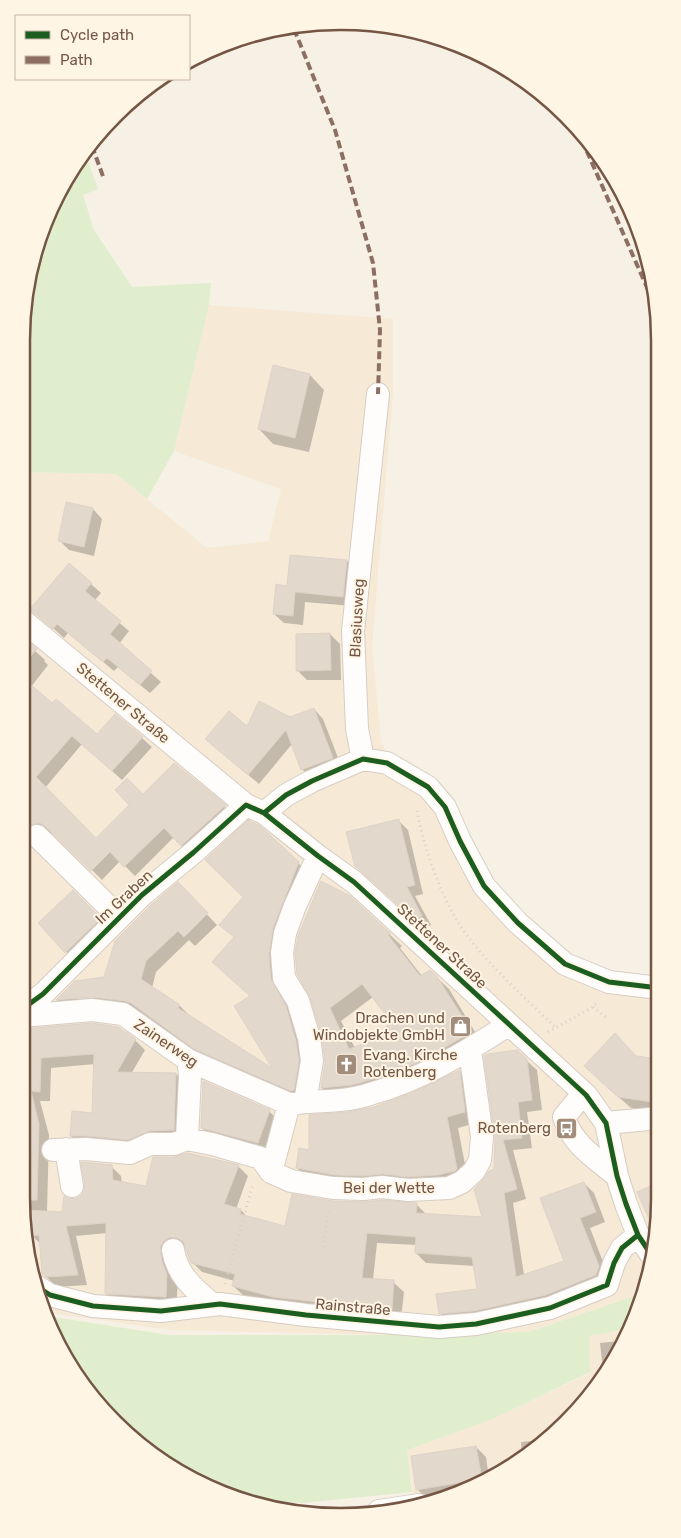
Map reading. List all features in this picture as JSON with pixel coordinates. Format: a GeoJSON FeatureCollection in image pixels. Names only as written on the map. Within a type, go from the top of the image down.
{"type":"FeatureCollection","features":[{"type":"Feature","properties":{"kind":"street","name":"Blasiusweg"},"geometry":{"type":"LineString","coordinates":[[363,759],[357,729],[353,631],[378,394]]}},
{"type":"Feature","properties":{"kind":"street","name":"Stettener Straße"},"geometry":{"type":"LineString","coordinates":[[30,626],[255,809],[354,882],[586,1095],[606,1123]]}},
{"type":"Feature","properties":{"kind":"street"},"geometry":{"type":"LineString","coordinates":[[255,809],[363,759],[387,763],[428,788],[445,806],[460,841],[484,886],[518,923],[565,964],[610,982],[651,987]]}},
{"type":"Feature","properties":{"kind":"street","name":"Im Graben"},"geometry":{"type":"LineString","coordinates":[[30,1003],[43,994],[142,895],[194,852],[255,809]]}},
{"type":"Feature","properties":{"kind":"street"},"geometry":{"type":"LineString","coordinates":[[37,836],[119,917]]}},
{"type":"Feature","properties":{"kind":"street"},"geometry":{"type":"LineString","coordinates":[[266,1165],[297,1103],[312,1061],[309,1038],[298,1001],[284,978],[282,953],[285,933],[318,856]]}},
{"type":"Feature","properties":{"kind":"street","name":"Zainerweg"},"geometry":{"type":"LineString","coordinates":[[30,1015],[92,1010],[123,1014],[188,1060],[297,1103]]}},
{"type":"Feature","properties":{"kind":"street"},"geometry":{"type":"LineString","coordinates":[[297,1103],[334,1101],[369,1095],[407,1081],[470,1050],[508,1025]]}},
{"type":"Feature","properties":{"kind":"street","name":"Bei der Wette"},"geometry":{"type":"LineString","coordinates":[[51,1152],[130,1153],[150,1144],[174,1144],[187,1139],[212,1144],[266,1165],[291,1181],[333,1188],[363,1189],[382,1187],[408,1190],[449,1188],[462,1182],[474,1171],[480,1160],[482,1136],[470,1050]]}},
{"type":"Feature","properties":{"kind":"street"},"geometry":{"type":"LineString","coordinates":[[187,1139],[190,1075],[188,1060]]}},
{"type":"Feature","properties":{"kind":"street"},"geometry":{"type":"LineString","coordinates":[[586,1095],[578,1100],[564,1117],[567,1128],[580,1145],[617,1176]]}},
{"type":"Feature","properties":{"kind":"street"},"geometry":{"type":"LineString","coordinates":[[646,1248],[638,1234],[617,1176],[606,1123],[651,1119]]}},
{"type":"Feature","properties":{"kind":"street"},"geometry":{"type":"LineString","coordinates":[[51,1152],[72,1186]]}},
{"type":"Feature","properties":{"kind":"street","name":"Rainstraße"},"geometry":{"type":"LineString","coordinates":[[44,1291],[93,1306],[161,1310],[216,1304],[306,1316],[439,1327],[476,1324],[550,1308],[607,1285],[614,1263],[622,1248],[638,1234]]}},
{"type":"Feature","properties":{"kind":"street"},"geometry":{"type":"LineString","coordinates":[[173,1250],[175,1264],[186,1279],[216,1304]]}},
{"type":"Feature","properties":{"kind":"path"},"geometry":{"type":"LineString","coordinates":[[411,776],[420,829],[442,890],[456,919],[476,946],[526,999],[555,1026],[593,1007],[610,982]]}},
{"type":"Feature","properties":{"kind":"path"},"geometry":{"type":"LineString","coordinates":[[593,1007],[606,1017]]}},
{"type":"Feature","properties":{"kind":"path"},"geometry":{"type":"LineString","coordinates":[[30,1157],[51,1152]]}},
{"type":"Feature","properties":{"kind":"path"},"geometry":{"type":"LineString","coordinates":[[216,1304],[266,1165]]}},
{"type":"Feature","properties":{"kind":"path"},"geometry":{"type":"LineString","coordinates":[[323,1247],[333,1188]]}},
{"type":"Feature","properties":{"kind":"shaded area"},"geometry":{"type":"Polygon","coordinates":[[[209,305],[393,319],[393,393],[372,646],[381,742],[399,772],[435,808],[501,920],[651,994],[650,1218],[645,1258],[635,1295],[529,1332],[390,1335],[170,1330],[53,1313],[46,1297],[36,1258],[30,1198],[30,472],[116,474],[207,548],[268,541],[281,489],[174,451],[209,305]]]}},
{"type":"Feature","properties":{"kind":"shaded area"},"geometry":{"type":"Polygon","coordinates":[[[621,1330],[599,1370],[587,1387],[545,1431],[513,1456],[478,1476],[440,1492],[414,1499],[407,1450],[493,1419],[590,1373],[589,1336],[621,1330]]]}},
{"type":"Feature","properties":{"kind":"green space"},"geometry":{"type":"Polygon","coordinates":[[[88,160],[98,189],[83,195],[94,230],[132,287],[211,283],[209,305],[174,451],[147,499],[116,474],[30,472],[30,340],[36,280],[46,241],[62,203],[88,160]]]}},
{"type":"Feature","properties":{"kind":"green space"},"geometry":{"type":"Polygon","coordinates":[[[30,829],[37,836],[30,842],[30,829]]]}},
{"type":"Feature","properties":{"kind":"green space"},"geometry":{"type":"Polygon","coordinates":[[[635,1296],[621,1330],[589,1336],[590,1372],[493,1419],[407,1450],[412,1492],[301,1503],[276,1501],[241,1492],[203,1476],[151,1444],[121,1417],[94,1387],[72,1353],[54,1317],[169,1335],[390,1335],[529,1332],[635,1296]]]}},
{"type":"Feature","properties":{"kind":"building"},"geometry":{"type":"Polygon","coordinates":[[[273,365],[310,374],[295,438],[258,429],[273,365]]]}},
{"type":"Feature","properties":{"kind":"building"},"geometry":{"type":"Polygon","coordinates":[[[66,502],[93,508],[84,547],[58,541],[66,502]]]}},
{"type":"Feature","properties":{"kind":"building"},"geometry":{"type":"Polygon","coordinates":[[[290,555],[347,560],[343,597],[295,592],[293,616],[273,614],[276,584],[287,586],[290,555]]]}},
{"type":"Feature","properties":{"kind":"building"},"geometry":{"type":"Polygon","coordinates":[[[69,563],[92,583],[85,591],[121,621],[110,634],[152,671],[140,685],[107,658],[103,662],[57,624],[53,629],[30,609],[69,563]]]}},
{"type":"Feature","properties":{"kind":"building"},"geometry":{"type":"Polygon","coordinates":[[[330,633],[331,670],[296,671],[296,634],[330,633]]]}},
{"type":"Feature","properties":{"kind":"building"},"geometry":{"type":"Polygon","coordinates":[[[30,643],[37,649],[30,657],[30,643]]]}},
{"type":"Feature","properties":{"kind":"building"},"geometry":{"type":"Polygon","coordinates":[[[30,684],[52,703],[56,699],[97,734],[115,714],[143,737],[112,771],[72,736],[36,777],[96,838],[129,805],[115,790],[127,778],[143,794],[174,763],[226,805],[181,846],[164,828],[124,867],[110,852],[91,871],[46,827],[40,823],[31,825],[30,684]]]}},
{"type":"Feature","properties":{"kind":"building"},"geometry":{"type":"Polygon","coordinates":[[[259,701],[290,717],[314,708],[333,758],[301,770],[286,730],[248,775],[205,739],[229,711],[247,726],[259,701]]]}},
{"type":"Feature","properties":{"kind":"building"},"geometry":{"type":"Polygon","coordinates":[[[399,819],[415,885],[407,887],[422,916],[415,920],[355,866],[346,832],[399,819]]]}},
{"type":"Feature","properties":{"kind":"building"},"geometry":{"type":"Polygon","coordinates":[[[248,820],[260,826],[299,862],[273,928],[269,954],[271,979],[286,1006],[296,1041],[299,1061],[294,1090],[291,1091],[194,1049],[131,1003],[91,997],[56,1000],[75,981],[104,977],[115,941],[151,905],[178,882],[208,913],[184,937],[178,931],[146,961],[141,979],[180,1005],[178,1008],[272,1068],[234,1006],[250,996],[212,962],[234,937],[219,925],[243,897],[205,860],[248,820]]]}},
{"type":"Feature","properties":{"kind":"building"},"geometry":{"type":"Polygon","coordinates":[[[321,881],[350,896],[391,934],[388,935],[420,976],[430,970],[436,975],[472,1032],[419,1062],[384,1076],[352,1085],[321,1088],[325,1063],[322,1036],[310,997],[297,974],[295,953],[298,936],[321,881]],[[362,984],[330,1008],[349,1049],[389,1034],[385,1027],[392,1023],[362,984]]]}},
{"type":"Feature","properties":{"kind":"building"},"geometry":{"type":"Polygon","coordinates":[[[73,890],[101,918],[65,953],[38,923],[73,890]]]}},
{"type":"Feature","properties":{"kind":"building"},"geometry":{"type":"Polygon","coordinates":[[[92,1023],[118,1027],[136,1039],[117,1072],[176,1073],[174,1130],[150,1131],[128,1140],[70,1136],[72,1111],[92,1113],[94,1054],[41,1058],[40,1092],[31,1091],[39,1124],[37,1200],[30,1200],[30,1028],[92,1023]]]}},
{"type":"Feature","properties":{"kind":"building"},"geometry":{"type":"Polygon","coordinates":[[[615,1033],[636,1056],[651,1058],[651,1102],[618,1097],[584,1066],[615,1033]]]}},
{"type":"Feature","properties":{"kind":"building"},"geometry":{"type":"Polygon","coordinates":[[[517,1050],[527,1059],[532,1100],[518,1102],[522,1138],[503,1140],[517,1189],[504,1193],[516,1277],[564,1261],[540,1198],[584,1182],[596,1212],[580,1218],[599,1266],[596,1275],[546,1295],[474,1311],[439,1314],[436,1294],[477,1289],[472,1257],[415,1253],[416,1237],[367,1233],[362,1278],[394,1280],[392,1310],[273,1297],[232,1286],[235,1274],[191,1263],[183,1241],[170,1237],[160,1247],[162,1262],[167,1274],[166,1297],[105,1294],[106,1223],[66,1226],[78,1275],[46,1277],[42,1274],[39,1235],[33,1236],[31,1210],[62,1212],[64,1196],[75,1199],[81,1196],[85,1184],[81,1162],[112,1165],[113,1180],[146,1186],[153,1157],[174,1157],[188,1153],[239,1165],[224,1204],[241,1209],[240,1214],[285,1226],[292,1194],[332,1201],[363,1202],[382,1200],[417,1203],[416,1213],[482,1217],[474,1189],[489,1171],[494,1169],[495,1138],[484,1056],[517,1050]]]}},
{"type":"Feature","properties":{"kind":"building"},"geometry":{"type":"Polygon","coordinates":[[[460,1070],[465,1112],[447,1117],[457,1169],[455,1171],[438,1175],[408,1177],[383,1174],[363,1176],[334,1175],[296,1168],[299,1148],[309,1150],[309,1115],[348,1112],[374,1107],[412,1093],[460,1070]]]}},
{"type":"Feature","properties":{"kind":"building"},"geometry":{"type":"Polygon","coordinates":[[[203,1081],[270,1110],[258,1143],[201,1128],[203,1081]]]}},
{"type":"Feature","properties":{"kind":"building"},"geometry":{"type":"Polygon","coordinates":[[[651,1186],[650,1220],[637,1192],[651,1186]]]}},
{"type":"Feature","properties":{"kind":"building"},"geometry":{"type":"Polygon","coordinates":[[[476,1446],[481,1474],[464,1482],[416,1490],[411,1456],[476,1446]]]}},
{"type":"Feature","properties":{"kind":"marked path"},"geometry":{"type":"LineString","coordinates":[[296,34],[335,130],[373,263],[380,330],[378,394]]}},
{"type":"Feature","properties":{"kind":"marked path"},"geometry":{"type":"LineString","coordinates":[[586,150],[646,284]]}},
{"type":"Feature","properties":{"kind":"marked path"},"geometry":{"type":"LineString","coordinates":[[94,151],[104,179]]}},
{"type":"Feature","properties":{"kind":"cycle path"},"geometry":{"type":"LineString","coordinates":[[264,813],[286,795],[312,781],[363,759],[387,763],[428,787],[445,807],[460,841],[484,886],[518,923],[565,964],[609,982],[651,987]]}},
{"type":"Feature","properties":{"kind":"cycle path"},"geometry":{"type":"LineString","coordinates":[[30,1003],[43,994],[142,895],[194,852],[246,805],[264,813],[354,882],[586,1095],[606,1123],[617,1176],[626,1204],[638,1235],[647,1248]]}},
{"type":"Feature","properties":{"kind":"cycle path"},"geometry":{"type":"LineString","coordinates":[[45,1291],[50,1295],[93,1306],[161,1311],[220,1304],[306,1315],[439,1327],[476,1324],[550,1308],[607,1285],[614,1263],[622,1248],[638,1235]]}},
{"type":"Feature","properties":{"kind":"place","name":"Drachen und Windobjekte GmbH"},"geometry":{"type":"Point","coordinates":[461,1027]}},
{"type":"Feature","properties":{"kind":"place","name":"Evang. Kirche Rotenberg"},"geometry":{"type":"Point","coordinates":[347,1064]}},
{"type":"Feature","properties":{"kind":"place","name":"Rotenberg"},"geometry":{"type":"Point","coordinates":[567,1128]}}]}
